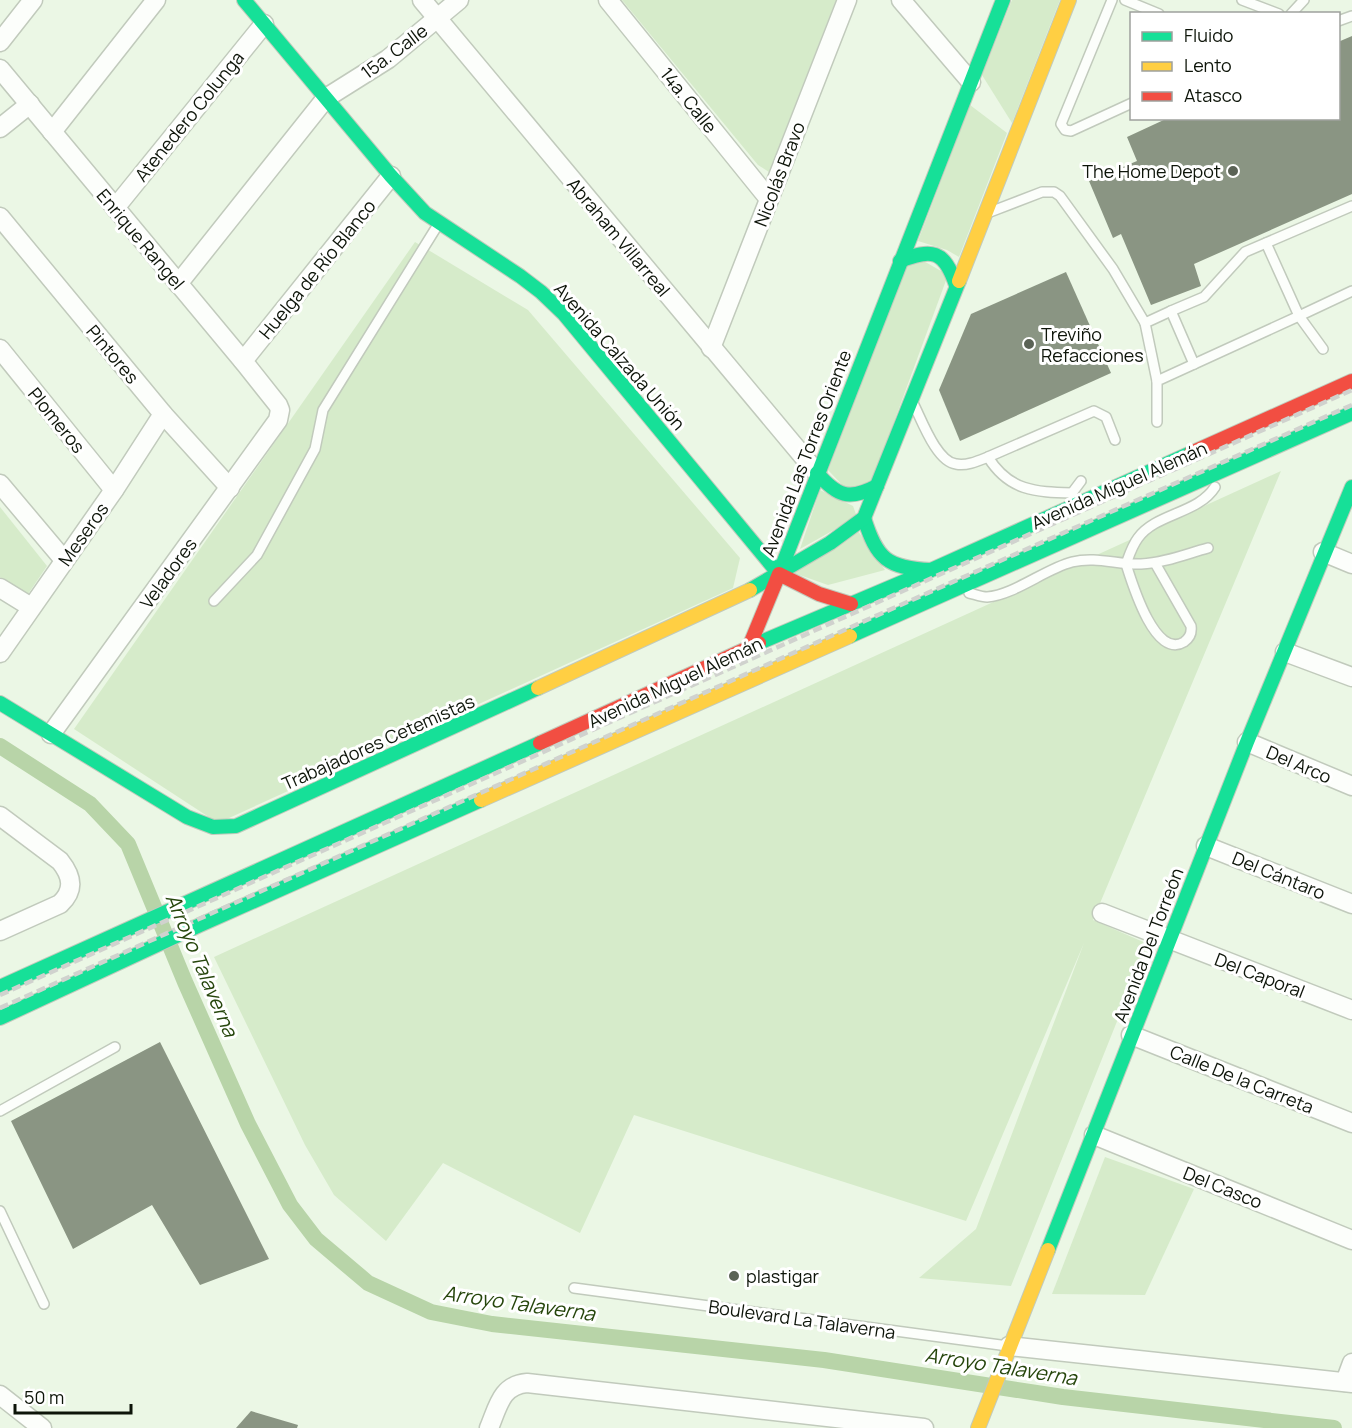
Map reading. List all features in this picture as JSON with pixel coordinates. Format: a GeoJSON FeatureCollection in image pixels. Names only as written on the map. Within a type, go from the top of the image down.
{"type":"FeatureCollection","features":[{"type":"Feature","properties":{"kind":"main road","name":"Avenida Calzada Unión"},"geometry":{"type":"LineString","coordinates":[[244,0],[391,176],[425,213],[520,276],[564,314],[779,574]]}},
{"type":"Feature","properties":{"kind":"main road","name":"Avenida Las Torres Oriente"},"geometry":{"type":"LineString","coordinates":[[779,574],[1003,0]]}},
{"type":"Feature","properties":{"kind":"main road"},"geometry":{"type":"LineString","coordinates":[[931,570],[909,570],[884,560],[871,543],[864,518],[1069,0]]}},
{"type":"Feature","properties":{"kind":"main road"},"geometry":{"type":"LineString","coordinates":[[900,261],[919,253],[931,253],[943,259],[951,267],[956,285]]}},
{"type":"Feature","properties":{"kind":"main road","name":"Avenida Miguel Alemán"},"geometry":{"type":"LineString","coordinates":[[0,987],[599,717],[749,646],[931,570],[1074,498],[1352,381]]}},
{"type":"Feature","properties":{"kind":"main road","name":"Avenida Miguel Alemán"},"geometry":{"type":"LineString","coordinates":[[0,1018],[200,925],[1352,413]]}},
{"type":"Feature","properties":{"kind":"main road"},"geometry":{"type":"LineString","coordinates":[[1324,426],[1352,420]]}},
{"type":"Feature","properties":{"kind":"main road"},"geometry":{"type":"LineString","coordinates":[[817,473],[828,486],[840,494],[852,497],[863,495],[878,486]]}},
{"type":"Feature","properties":{"kind":"main road","name":"Avenida Del Torreón"},"geometry":{"type":"LineString","coordinates":[[980,1423],[1168,940],[1285,652],[1323,552],[1352,487]]}},
{"type":"Feature","properties":{"kind":"main road","name":"Avenida Las Torres Oriente"},"geometry":{"type":"LineString","coordinates":[[779,574],[830,543],[864,518]]}},
{"type":"Feature","properties":{"kind":"main road"},"geometry":{"type":"LineString","coordinates":[[749,646],[779,574],[819,594],[851,604]]}},
{"type":"Feature","properties":{"kind":"main road","name":"Trabajadores Cetemistas"},"geometry":{"type":"LineString","coordinates":[[0,703],[187,818],[213,827],[236,826],[729,601],[779,574]]}},
{"type":"Feature","properties":{"kind":"street"},"geometry":{"type":"LineString","coordinates":[[0,42],[33,0]]}},
{"type":"Feature","properties":{"kind":"street"},"geometry":{"type":"LineString","coordinates":[[52,132],[156,0]]}},
{"type":"Feature","properties":{"kind":"street","name":"Abraham Villarreal"},"geometry":{"type":"LineString","coordinates":[[422,0],[817,473]]}},
{"type":"Feature","properties":{"kind":"street","name":"15a. Calle"},"geometry":{"type":"LineString","coordinates":[[178,284],[326,98],[388,59],[459,0]]}},
{"type":"Feature","properties":{"kind":"street","name":"14a. Calle"},"geometry":{"type":"LineString","coordinates":[[608,0],[769,199]]}},
{"type":"Feature","properties":{"kind":"street","name":"Nicolás Bravo"},"geometry":{"type":"LineString","coordinates":[[711,348],[848,0]]}},
{"type":"Feature","properties":{"kind":"street"},"geometry":{"type":"LineString","coordinates":[[901,0],[970,82]]}},
{"type":"Feature","properties":{"kind":"street","name":"Atenedero Colunga"},"geometry":{"type":"LineString","coordinates":[[115,208],[264,24]]}},
{"type":"Feature","properties":{"kind":"street","name":"Enrique Rangel"},"geometry":{"type":"LineString","coordinates":[[0,69],[243,361],[275,400],[280,410]]}},
{"type":"Feature","properties":{"kind":"street"},"geometry":{"type":"LineString","coordinates":[[0,128],[30,104]]}},
{"type":"Feature","properties":{"kind":"street","name":"Huelga de Río Blanco"},"geometry":{"type":"LineString","coordinates":[[243,361],[391,176]]}},
{"type":"Feature","properties":{"kind":"street","name":"Pintores"},"geometry":{"type":"LineString","coordinates":[[0,217],[164,414],[230,488]]}},
{"type":"Feature","properties":{"kind":"street","name":"Plomeros"},"geometry":{"type":"LineString","coordinates":[[0,349],[114,490]]}},
{"type":"Feature","properties":{"kind":"street","name":"Veladores"},"geometry":{"type":"LineString","coordinates":[[51,734],[230,488],[278,420],[280,410]]}},
{"type":"Feature","properties":{"kind":"street","name":"Meseros"},"geometry":{"type":"LineString","coordinates":[[0,653],[164,414]]}},
{"type":"Feature","properties":{"kind":"street"},"geometry":{"type":"LineString","coordinates":[[0,484],[64,560]]}},
{"type":"Feature","properties":{"kind":"street"},"geometry":{"type":"LineString","coordinates":[[1323,552],[1352,564]]}},
{"type":"Feature","properties":{"kind":"street"},"geometry":{"type":"LineString","coordinates":[[0,588],[31,607]]}},
{"type":"Feature","properties":{"kind":"street"},"geometry":{"type":"LineString","coordinates":[[1285,652],[1352,677]]}},
{"type":"Feature","properties":{"kind":"street","name":"Del Arco"},"geometry":{"type":"LineString","coordinates":[[1247,742],[1352,786]]}},
{"type":"Feature","properties":{"kind":"street"},"geometry":{"type":"LineString","coordinates":[[0,816],[60,861],[67,870],[71,885],[67,898],[60,904],[0,931]]}},
{"type":"Feature","properties":{"kind":"street","name":"Del Cántaro"},"geometry":{"type":"LineString","coordinates":[[1206,846],[1352,904]]}},
{"type":"Feature","properties":{"kind":"street","name":"Del Caporal"},"geometry":{"type":"LineString","coordinates":[[1102,913],[1352,1010]]}},
{"type":"Feature","properties":{"kind":"street","name":"Calle De la Carreta"},"geometry":{"type":"LineString","coordinates":[[1131,1035],[1352,1123]]}},
{"type":"Feature","properties":{"kind":"street","name":"Del Casco"},"geometry":{"type":"LineString","coordinates":[[1094,1135],[1352,1240]]}},
{"type":"Feature","properties":{"kind":"street","name":"Boulevard La Talaverna"},"geometry":{"type":"LineString","coordinates":[[1009,1346],[1348,1382]]}},
{"type":"Feature","properties":{"kind":"street"},"geometry":{"type":"LineString","coordinates":[[1348,1382],[1352,1363]]}},
{"type":"Feature","properties":{"kind":"street"},"geometry":{"type":"LineString","coordinates":[[489,1428],[505,1393],[516,1384],[527,1383],[874,1425],[924,1428]]}},
{"type":"Feature","properties":{"kind":"street"},"geometry":{"type":"LineString","coordinates":[[0,1395],[42,1428]]}},
{"type":"Feature","properties":{"kind":"lane"},"geometry":{"type":"LineString","coordinates":[[1112,0],[1061,124],[1065,130],[1071,131],[1130,103]]}},
{"type":"Feature","properties":{"kind":"lane"},"geometry":{"type":"LineString","coordinates":[[1125,0],[1154,12]]}},
{"type":"Feature","properties":{"kind":"lane"},"geometry":{"type":"LineString","coordinates":[[1242,0],[1265,4]]}},
{"type":"Feature","properties":{"kind":"lane"},"geometry":{"type":"LineString","coordinates":[[1293,12],[1304,0]]}},
{"type":"Feature","properties":{"kind":"lane"},"geometry":{"type":"LineString","coordinates":[[984,214],[1042,192],[1054,192],[1060,196],[1113,269],[1144,323],[1157,381],[1157,422]]}},
{"type":"Feature","properties":{"kind":"lane"},"geometry":{"type":"LineString","coordinates":[[1144,323],[1204,297],[1232,268],[1240,256],[1352,206]]}},
{"type":"Feature","properties":{"kind":"lane"},"geometry":{"type":"LineString","coordinates":[[214,600],[257,555],[315,449],[323,410],[439,223]]}},
{"type":"Feature","properties":{"kind":"lane"},"geometry":{"type":"LineString","coordinates":[[1266,243],[1299,316],[1323,349]]}},
{"type":"Feature","properties":{"kind":"lane"},"geometry":{"type":"LineString","coordinates":[[1157,381],[1352,291]]}},
{"type":"Feature","properties":{"kind":"lane"},"geometry":{"type":"LineString","coordinates":[[1171,311],[1194,364]]}},
{"type":"Feature","properties":{"kind":"lane"},"geometry":{"type":"LineString","coordinates":[[912,401],[938,452],[944,459],[955,464],[962,465],[988,457],[1094,411],[1106,417],[1115,440]]}},
{"type":"Feature","properties":{"kind":"lane"},"geometry":{"type":"LineString","coordinates":[[988,457],[1003,477],[1013,483],[1042,492],[1074,498],[1081,481]]}},
{"type":"Feature","properties":{"kind":"lane"},"geometry":{"type":"LineString","coordinates":[[1155,563],[1191,626],[1190,636],[1179,644],[1165,642],[1157,635],[1135,590],[1126,564],[1138,537],[1154,525],[1197,503],[1213,490],[1225,469]]}},
{"type":"Feature","properties":{"kind":"lane"},"geometry":{"type":"LineString","coordinates":[[952,590],[987,597],[1010,590],[1058,568],[1082,560],[1126,564],[1155,563],[1208,548]]}},
{"type":"Feature","properties":{"kind":"lane"},"geometry":{"type":"LineString","coordinates":[[0,1111],[115,1047]]}},
{"type":"Feature","properties":{"kind":"lane"},"geometry":{"type":"LineString","coordinates":[[0,1211],[3,1227],[44,1305]]}},
{"type":"Feature","properties":{"kind":"lane","name":"Boulevard La Talaverna"},"geometry":{"type":"LineString","coordinates":[[574,1288],[1009,1346]]}},
{"type":"Feature","properties":{"kind":"green space"},"geometry":{"type":"Polygon","coordinates":[[[622,0],[836,0],[769,172],[758,165],[622,0]]]}},
{"type":"Feature","properties":{"kind":"green space"},"geometry":{"type":"Polygon","coordinates":[[[1012,0],[1060,0],[1012,123],[982,75],[1012,0]]]}},
{"type":"Feature","properties":{"kind":"green space"},"geometry":{"type":"Polygon","coordinates":[[[970,105],[1007,133],[959,257],[947,250],[918,241],[970,105]]]}},
{"type":"Feature","properties":{"kind":"green space"},"geometry":{"type":"Polygon","coordinates":[[[415,242],[528,310],[740,558],[733,588],[218,823],[74,729],[415,242]]]}},
{"type":"Feature","properties":{"kind":"green space"},"geometry":{"type":"Polygon","coordinates":[[[920,259],[948,275],[870,487],[847,490],[828,470],[907,265],[920,259]]]}},
{"type":"Feature","properties":{"kind":"green space"},"geometry":{"type":"Polygon","coordinates":[[[1281,471],[1093,920],[1148,944],[1011,1286],[919,1278],[976,1229],[1084,943],[966,1221],[634,1115],[580,1233],[443,1163],[386,1241],[334,1195],[305,1145],[214,957],[1281,471]]]}},
{"type":"Feature","properties":{"kind":"green space"},"geometry":{"type":"Polygon","coordinates":[[[820,490],[853,506],[857,517],[800,549],[820,490]]]}},
{"type":"Feature","properties":{"kind":"green space"},"geometry":{"type":"Polygon","coordinates":[[[0,507],[47,566],[28,594],[0,577],[0,507]]]}},
{"type":"Feature","properties":{"kind":"green space"},"geometry":{"type":"Polygon","coordinates":[[[858,531],[885,570],[828,585],[791,572],[858,531]]]}},
{"type":"Feature","properties":{"kind":"green space"},"geometry":{"type":"Polygon","coordinates":[[[1105,1157],[1194,1189],[1145,1295],[1052,1294],[1105,1157]]]}},
{"type":"Feature","properties":{"kind":"building","name":"The Home Depot"},"geometry":{"type":"Polygon","coordinates":[[[1352,36],[1352,194],[1194,264],[1201,286],[1151,305],[1121,234],[1113,238],[1089,181],[1137,161],[1127,137],[1164,120],[1340,120],[1340,41],[1352,36]]]}},
{"type":"Feature","properties":{"kind":"building","name":"Treviño Refacciones"},"geometry":{"type":"Polygon","coordinates":[[[1066,272],[1111,373],[960,441],[939,390],[971,314],[1066,272]]]}},
{"type":"Feature","properties":{"kind":"building"},"geometry":{"type":"Polygon","coordinates":[[[160,1042],[269,1259],[200,1285],[152,1205],[73,1249],[11,1121],[160,1042]]]}},
{"type":"Feature","properties":{"kind":"building"},"geometry":{"type":"Polygon","coordinates":[[[251,1411],[298,1425],[297,1428],[236,1428],[251,1411]]]}},
{"type":"Feature","properties":{"kind":"waterway","name":"Arroyo Talaverna"},"geometry":{"type":"LineString","coordinates":[[0,746],[90,804],[128,844],[185,982],[248,1124],[290,1205],[316,1239],[368,1283],[431,1312],[492,1324],[824,1360],[1063,1397],[1334,1428]]}},
{"type":"Feature","properties":{"kind":"railway"},"geometry":{"type":"LineString","coordinates":[[0,995],[1352,390]]}},
{"type":"Feature","properties":{"kind":"railway"},"geometry":{"type":"LineString","coordinates":[[0,1008],[1352,405]]}},
{"type":"Feature","properties":{"kind":"traffic: fast"},"geometry":{"type":"LineString","coordinates":[[244,0],[391,176],[425,213],[520,276],[564,314],[779,574]]}},
{"type":"Feature","properties":{"kind":"traffic: fast"},"geometry":{"type":"LineString","coordinates":[[779,574],[1003,0]]}},
{"type":"Feature","properties":{"kind":"traffic: fast"},"geometry":{"type":"LineString","coordinates":[[900,261],[921,254],[936,255],[947,265],[956,285]]}},
{"type":"Feature","properties":{"kind":"traffic: fast"},"geometry":{"type":"LineString","coordinates":[[750,590],[830,543],[864,518],[959,281]]}},
{"type":"Feature","properties":{"kind":"traffic: fast"},"geometry":{"type":"LineString","coordinates":[[850,636],[1352,413]]}},
{"type":"Feature","properties":{"kind":"traffic: fast"},"geometry":{"type":"LineString","coordinates":[[759,643],[931,570],[1191,453]]}},
{"type":"Feature","properties":{"kind":"traffic: fast"},"geometry":{"type":"LineString","coordinates":[[817,473],[831,487],[844,494],[859,494],[877,486]]}},
{"type":"Feature","properties":{"kind":"traffic: fast"},"geometry":{"type":"LineString","coordinates":[[1048,1250],[1247,742],[1352,487]]}},
{"type":"Feature","properties":{"kind":"traffic: fast"},"geometry":{"type":"LineString","coordinates":[[864,518],[874,543],[886,559],[904,567],[931,570]]}},
{"type":"Feature","properties":{"kind":"traffic: fast"},"geometry":{"type":"LineString","coordinates":[[0,703],[187,817],[213,827],[236,826],[538,688]]}},
{"type":"Feature","properties":{"kind":"traffic: fast"},"geometry":{"type":"LineString","coordinates":[[0,987],[540,743]]}},
{"type":"Feature","properties":{"kind":"traffic: fast"},"geometry":{"type":"LineString","coordinates":[[0,1018],[200,925],[481,800]]}},
{"type":"Feature","properties":{"kind":"traffic: slow"},"geometry":{"type":"LineString","coordinates":[[959,281],[1069,0]]}},
{"type":"Feature","properties":{"kind":"traffic: slow"},"geometry":{"type":"LineString","coordinates":[[538,688],[750,590]]}},
{"type":"Feature","properties":{"kind":"traffic: slow"},"geometry":{"type":"LineString","coordinates":[[481,800],[850,636]]}},
{"type":"Feature","properties":{"kind":"traffic: slow"},"geometry":{"type":"LineString","coordinates":[[978,1428],[1048,1250]]}},
{"type":"Feature","properties":{"kind":"traffic: jam"},"geometry":{"type":"LineString","coordinates":[[1191,453],[1352,381]]}},
{"type":"Feature","properties":{"kind":"traffic: jam"},"geometry":{"type":"LineString","coordinates":[[749,647],[779,574],[819,594],[851,604]]}},
{"type":"Feature","properties":{"kind":"traffic: jam"},"geometry":{"type":"LineString","coordinates":[[540,743],[759,643]]}},
{"type":"Feature","properties":{"kind":"place","name":"The Home Depot"},"geometry":{"type":"Point","coordinates":[1233,171]}},
{"type":"Feature","properties":{"kind":"place","name":"Treviño Refacciones"},"geometry":{"type":"Point","coordinates":[1029,344]}},
{"type":"Feature","properties":{"kind":"place","name":"plastigar"},"geometry":{"type":"Point","coordinates":[734,1276]}}]}
